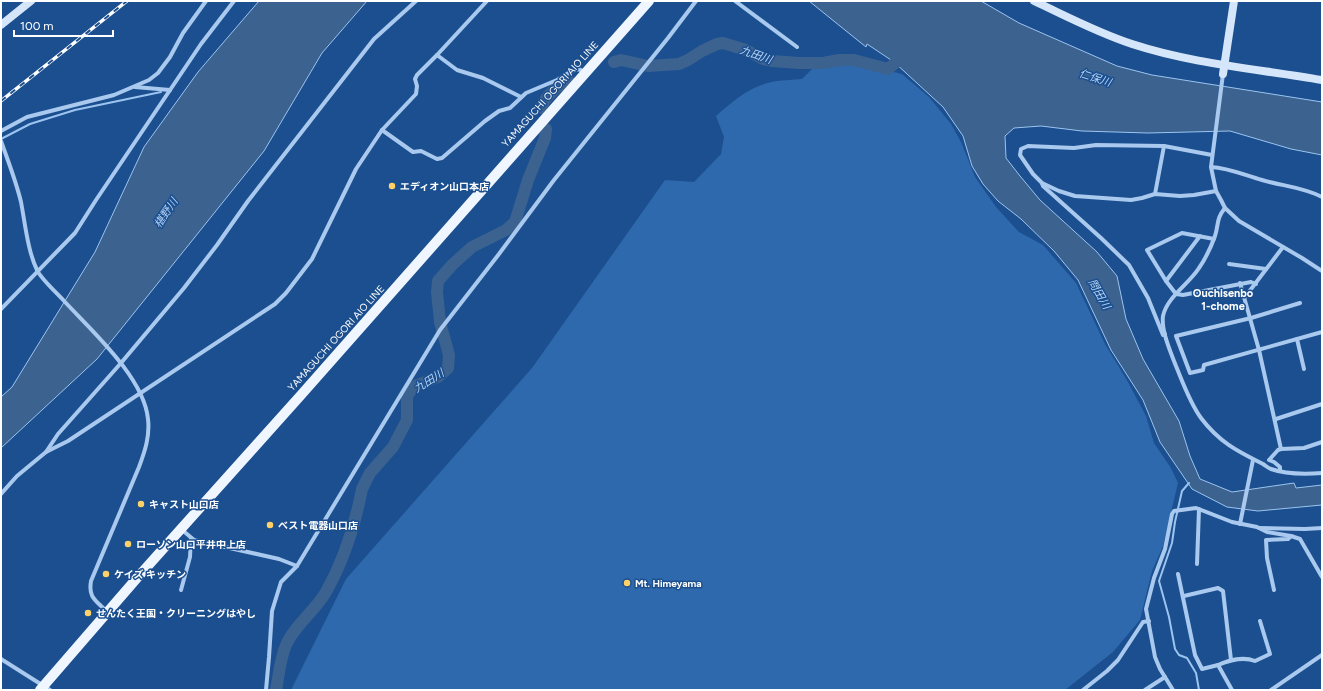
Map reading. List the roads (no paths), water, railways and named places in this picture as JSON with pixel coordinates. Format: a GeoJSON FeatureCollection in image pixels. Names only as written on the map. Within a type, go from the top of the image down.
{"type":"FeatureCollection","features":[{"type":"Feature","properties":{"kind":"main road","name":"YAMAGUCHI OGORI AIO LINE"},"geometry":{"type":"LineString","coordinates":[[45,689],[108,612],[649,1]]}},
{"type":"Feature","properties":{"kind":"street"},"geometry":{"type":"LineString","coordinates":[[1,25],[31,1]]}},
{"type":"Feature","properties":{"kind":"street"},"geometry":{"type":"LineString","coordinates":[[1,131],[37,114],[114,95],[149,80],[158,73],[170,57],[183,33],[206,1]]}},
{"type":"Feature","properties":{"kind":"street"},"geometry":{"type":"LineString","coordinates":[[1,309],[38,273],[75,233],[170,90],[234,1]]}},
{"type":"Feature","properties":{"kind":"street"},"geometry":{"type":"LineString","coordinates":[[46,452],[58,434],[121,363],[184,288],[248,201],[374,39],[416,1]]}},
{"type":"Feature","properties":{"kind":"street"},"geometry":{"type":"LineString","coordinates":[[1,494],[17,476],[46,452],[68,441],[141,394],[275,304],[286,293],[312,259],[356,169],[382,130],[416,94],[417,86],[415,79],[417,75],[487,1]]}},
{"type":"Feature","properties":{"kind":"street"},"geometry":{"type":"LineString","coordinates":[[266,690],[272,611],[281,582],[296,566],[444,324],[499,254],[554,180],[696,1]]}},
{"type":"Feature","properties":{"kind":"street"},"geometry":{"type":"LineString","coordinates":[[734,1],[797,47]]}},
{"type":"Feature","properties":{"kind":"street"},"geometry":{"type":"LineString","coordinates":[[1034,1],[1132,44],[1191,59],[1322,80]]}},
{"type":"Feature","properties":{"kind":"street"},"geometry":{"type":"LineString","coordinates":[[1234,1],[1212,153],[1211,167],[1216,191],[1225,208],[1239,221],[1322,270]]}},
{"type":"Feature","properties":{"kind":"street"},"geometry":{"type":"LineString","coordinates":[[437,55],[457,70],[483,78],[521,97]]}},
{"type":"Feature","properties":{"kind":"street"},"geometry":{"type":"LineString","coordinates":[[382,130],[413,152],[421,151],[437,159],[442,158],[499,111],[510,108],[526,93],[557,80],[572,71],[580,69],[585,73]]}},
{"type":"Feature","properties":{"kind":"street"},"geometry":{"type":"LineString","coordinates":[[134,87],[170,90]]}},
{"type":"Feature","properties":{"kind":"street"},"geometry":{"type":"LineString","coordinates":[[1,141],[20,200],[29,246],[38,273],[121,363],[141,394],[146,405],[149,421],[149,434],[146,449],[91,581],[90,592],[92,597],[108,612]]}},
{"type":"Feature","properties":{"kind":"street"},"geometry":{"type":"LineString","coordinates":[[1165,334],[1163,335],[1148,298],[1129,265],[1043,186],[1020,155],[1021,149],[1028,146],[1074,148],[1096,145],[1164,146],[1212,153]]}},
{"type":"Feature","properties":{"kind":"street"},"geometry":{"type":"LineString","coordinates":[[1154,194],[1164,146]]}},
{"type":"Feature","properties":{"kind":"street"},"geometry":{"type":"LineString","coordinates":[[1211,167],[1224,168],[1262,180],[1309,190],[1322,197]]}},
{"type":"Feature","properties":{"kind":"street"},"geometry":{"type":"LineString","coordinates":[[1042,183],[1059,191],[1076,196],[1131,200],[1154,194],[1180,196],[1216,191]]}},
{"type":"Feature","properties":{"kind":"street"},"geometry":{"type":"LineString","coordinates":[[1225,208],[1219,215],[1214,239],[1199,269],[1169,303],[1163,318],[1165,334],[1181,377],[1200,417],[1220,439],[1253,463],[1280,471],[1296,473],[1322,473]]}},
{"type":"Feature","properties":{"kind":"street"},"geometry":{"type":"LineString","coordinates":[[1214,239],[1182,233],[1147,250],[1176,294],[1183,296],[1240,283],[1251,282],[1256,284]]}},
{"type":"Feature","properties":{"kind":"street"},"geometry":{"type":"LineString","coordinates":[[1166,281],[1200,236]]}},
{"type":"Feature","properties":{"kind":"street"},"geometry":{"type":"LineString","coordinates":[[1245,297],[1283,247]]}},
{"type":"Feature","properties":{"kind":"street"},"geometry":{"type":"LineString","coordinates":[[1229,264],[1266,269]]}},
{"type":"Feature","properties":{"kind":"street"},"geometry":{"type":"LineString","coordinates":[[1240,283],[1251,318],[1276,418],[1281,449]]}},
{"type":"Feature","properties":{"kind":"street"},"geometry":{"type":"LineString","coordinates":[[1300,303],[1251,318],[1176,336],[1190,373],[1203,370],[1204,365],[1322,332]]}},
{"type":"Feature","properties":{"kind":"street"},"geometry":{"type":"LineString","coordinates":[[1297,339],[1304,369]]}},
{"type":"Feature","properties":{"kind":"street"},"geometry":{"type":"LineString","coordinates":[[1276,418],[1322,404]]}},
{"type":"Feature","properties":{"kind":"street"},"geometry":{"type":"LineString","coordinates":[[1280,471],[1280,467],[1269,460],[1278,450],[1304,448],[1322,442]]}},
{"type":"Feature","properties":{"kind":"street"},"geometry":{"type":"LineString","coordinates":[[1241,522],[1253,463]]}},
{"type":"Feature","properties":{"kind":"street"},"geometry":{"type":"LineString","coordinates":[[1173,690],[1160,669],[1155,657],[1146,609],[1154,578],[1165,549],[1172,514],[1174,511],[1191,508],[1199,509],[1257,527],[1267,532],[1300,539],[1321,575]]}},
{"type":"Feature","properties":{"kind":"street"},"geometry":{"type":"LineString","coordinates":[[1197,564],[1199,509]]}},
{"type":"Feature","properties":{"kind":"street"},"geometry":{"type":"LineString","coordinates":[[1257,527],[1305,530],[1322,528]]}},
{"type":"Feature","properties":{"kind":"street"},"geometry":{"type":"LineString","coordinates":[[181,529],[194,540],[279,559],[296,566]]}},
{"type":"Feature","properties":{"kind":"street"},"geometry":{"type":"LineString","coordinates":[[1274,590],[1267,558],[1266,540],[1288,539],[1291,536]]}},
{"type":"Feature","properties":{"kind":"street"},"geometry":{"type":"LineString","coordinates":[[181,590],[190,557],[191,538]]}},
{"type":"Feature","properties":{"kind":"street"},"geometry":{"type":"LineString","coordinates":[[1178,574],[1184,596],[1195,655],[1202,669],[1231,660],[1255,660],[1270,654],[1260,621]]}},
{"type":"Feature","properties":{"kind":"street"},"geometry":{"type":"LineString","coordinates":[[1184,596],[1218,588],[1223,591],[1231,660]]}},
{"type":"Feature","properties":{"kind":"street"},"geometry":{"type":"LineString","coordinates":[[1083,690],[1108,671],[1126,648],[1143,622],[1149,621]]}},
{"type":"Feature","properties":{"kind":"street"},"geometry":{"type":"LineString","coordinates":[[1271,690],[1322,656]]}},
{"type":"Feature","properties":{"kind":"street"},"geometry":{"type":"LineString","coordinates":[[1,659],[45,689]]}},
{"type":"Feature","properties":{"kind":"street"},"geometry":{"type":"LineString","coordinates":[[1218,665],[1232,690]]}},
{"type":"Feature","properties":{"kind":"street"},"geometry":{"type":"LineString","coordinates":[[1145,690],[1165,677]]}},
{"type":"Feature","properties":{"kind":"water","name":"椹野川"},"geometry":{"type":"Polygon","coordinates":[[[259,1],[367,1],[322,53],[264,151],[97,359],[1,448],[1,397],[12,387],[95,252],[144,147],[198,72],[259,1]]]}},
{"type":"Feature","properties":{"kind":"water"},"geometry":{"type":"Polygon","coordinates":[[[809,1],[981,1],[1019,23],[1117,66],[1152,75],[1322,102],[1322,155],[1291,149],[1230,131],[1148,133],[1082,131],[1041,126],[1014,128],[1005,136],[1006,158],[1020,176],[1040,200],[1097,252],[1117,276],[1126,319],[1143,359],[1179,421],[1190,456],[1200,479],[1232,492],[1294,483],[1296,488],[1322,485],[1322,505],[1258,511],[1227,507],[1192,489],[1160,442],[1143,400],[1111,350],[1078,280],[1054,251],[1021,219],[998,201],[983,184],[972,166],[963,136],[943,107],[894,62],[867,44],[866,47],[809,1]]]}},
{"type":"Feature","properties":{"kind":"waterway","name":"九田川"},"geometry":{"type":"LineString","coordinates":[[614,62],[621,60],[648,66],[679,64],[702,51],[717,44],[723,43],[746,50],[763,59],[772,61],[823,63],[839,60],[854,60],[888,69],[907,53]]}},
{"type":"Feature","properties":{"kind":"waterway","name":"九田川"},"geometry":{"type":"LineString","coordinates":[[541,108],[549,95],[568,79]]}},
{"type":"Feature","properties":{"kind":"waterway"},"geometry":{"type":"LineString","coordinates":[[1,139],[30,124],[75,110],[161,92]]}},
{"type":"Feature","properties":{"kind":"waterway","name":"九田川"},"geometry":{"type":"LineString","coordinates":[[276,690],[281,661],[286,645],[294,631],[326,592],[348,542],[362,489],[370,473],[393,447],[407,420],[407,396],[417,385],[438,377],[448,368],[449,355],[440,322],[437,292],[438,281],[452,265],[472,247],[506,230],[515,222],[528,180],[545,138],[546,129]]}},
{"type":"Feature","properties":{"kind":"waterway"},"geometry":{"type":"LineString","coordinates":[[1189,483],[1182,491],[1172,543],[1159,581],[1169,617],[1175,649],[1179,655],[1187,658],[1196,673],[1199,690]]}},
{"type":"Feature","properties":{"kind":"railway"},"geometry":{"type":"LineString","coordinates":[[1,101],[127,1]]}},
{"type":"Feature","properties":{"kind":"place","name":"エディオン山口本店"},"geometry":{"type":"Point","coordinates":[392,186]}},
{"type":"Feature","properties":{"kind":"place","name":"キャスト山口店"},"geometry":{"type":"Point","coordinates":[141,504]}},
{"type":"Feature","properties":{"kind":"place","name":"ベスト電器山口店"},"geometry":{"type":"Point","coordinates":[270,525]}},
{"type":"Feature","properties":{"kind":"place","name":"ローソン山口平井中上店"},"geometry":{"type":"Point","coordinates":[128,544]}},
{"type":"Feature","properties":{"kind":"place","name":"ケイズ キッチン"},"geometry":{"type":"Point","coordinates":[106,574]}},
{"type":"Feature","properties":{"kind":"place","name":"Mt. Himeyama"},"geometry":{"type":"Point","coordinates":[627,583]}},
{"type":"Feature","properties":{"kind":"place","name":"せんたく王国・クリーニングはやし"},"geometry":{"type":"Point","coordinates":[88,613]}},
{"type":"Feature","properties":{"kind":"district","name":"Ouchisenbo 1-chome"},"geometry":{"type":"Point","coordinates":[1223,299]}},
{"type":"Feature","properties":{"kind":"water label","name":"仁保川"},"geometry":{"type":"Point","coordinates":[1095,78]}},
{"type":"Feature","properties":{"kind":"water label","name":"問田川"},"geometry":{"type":"Point","coordinates":[1099,294]}}]}
